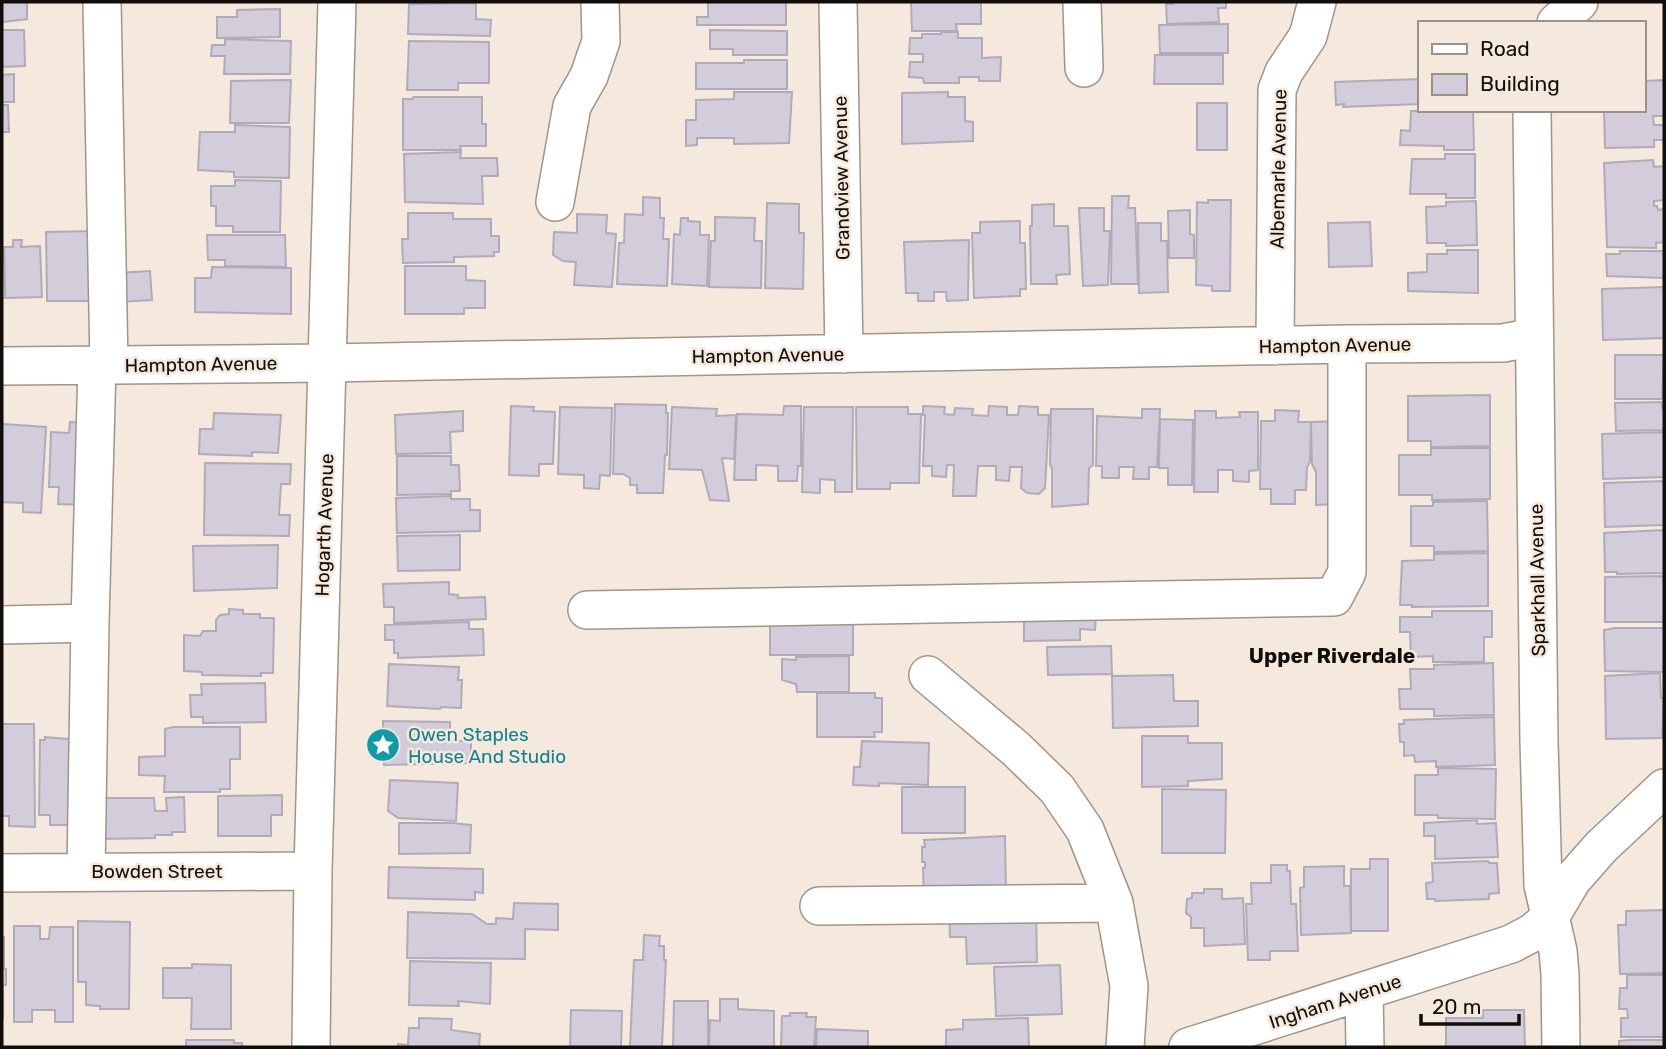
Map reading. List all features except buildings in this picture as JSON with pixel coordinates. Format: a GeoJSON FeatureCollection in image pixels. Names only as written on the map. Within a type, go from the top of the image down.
{"type":"FeatureCollection","features":[{"type":"Feature","properties":{"kind":"street"},"geometry":{"type":"LineString","coordinates":[[86,871],[90,623],[103,365],[102,2]]}},
{"type":"Feature","properties":{"kind":"street","name":"Hogarth Avenue"},"geometry":{"type":"LineString","coordinates":[[311,1047],[313,871],[337,2]]}},
{"type":"Feature","properties":{"kind":"street"},"geometry":{"type":"LineString","coordinates":[[555,202],[572,106],[589,76],[601,41],[600,2]]}},
{"type":"Feature","properties":{"kind":"street","name":"Grandview Avenue"},"geometry":{"type":"LineString","coordinates":[[838,2],[844,354]]}},
{"type":"Feature","properties":{"kind":"street"},"geometry":{"type":"LineString","coordinates":[[1082,2],[1084,68]]}},
{"type":"Feature","properties":{"kind":"street","name":"Albemarle Avenue"},"geometry":{"type":"LineString","coordinates":[[1275,346],[1277,90],[1284,72],[1308,36],[1317,2]]}},
{"type":"Feature","properties":{"kind":"street"},"geometry":{"type":"LineString","coordinates":[[1558,21],[1579,2]]}},
{"type":"Feature","properties":{"kind":"street","name":"Sparkhall Avenue"},"geometry":{"type":"LineString","coordinates":[[1532,112],[1542,885],[1558,951],[1561,1047]]}},
{"type":"Feature","properties":{"kind":"street","name":"Hampton Avenue"},"geometry":{"type":"LineString","coordinates":[[2,366],[1503,343],[1534,337]]}},
{"type":"Feature","properties":{"kind":"street"},"geometry":{"type":"LineString","coordinates":[[587,610],[1334,597],[1347,572],[1347,344]]}},
{"type":"Feature","properties":{"kind":"street"},"geometry":{"type":"LineString","coordinates":[[2,625],[90,623]]}},
{"type":"Feature","properties":{"kind":"street"},"geometry":{"type":"LineString","coordinates":[[928,676],[1016,749],[1056,789],[1085,830],[1114,903],[1129,986],[1125,1047]]}},
{"type":"Feature","properties":{"kind":"street","name":"Ingham Avenue"},"geometry":{"type":"LineString","coordinates":[[1188,1047],[1511,944],[1532,933],[1549,919],[1572,880],[1601,847],[1664,788]]}},
{"type":"Feature","properties":{"kind":"street","name":"Bowden Street"},"geometry":{"type":"LineString","coordinates":[[2,873],[313,871]]}},
{"type":"Feature","properties":{"kind":"street"},"geometry":{"type":"LineString","coordinates":[[819,906],[1114,903]]}},
{"type":"Feature","properties":{"kind":"street"},"geometry":{"type":"LineString","coordinates":[[1364,991],[1365,1047]]}},
{"type":"Feature","properties":{"kind":"place","name":"Owen Staples House And Studio"},"geometry":{"type":"Point","coordinates":[383,745]}},
{"type":"Feature","properties":{"kind":"district","name":"Upper Riverdale"},"geometry":{"type":"Point","coordinates":[1332,656]}}]}
